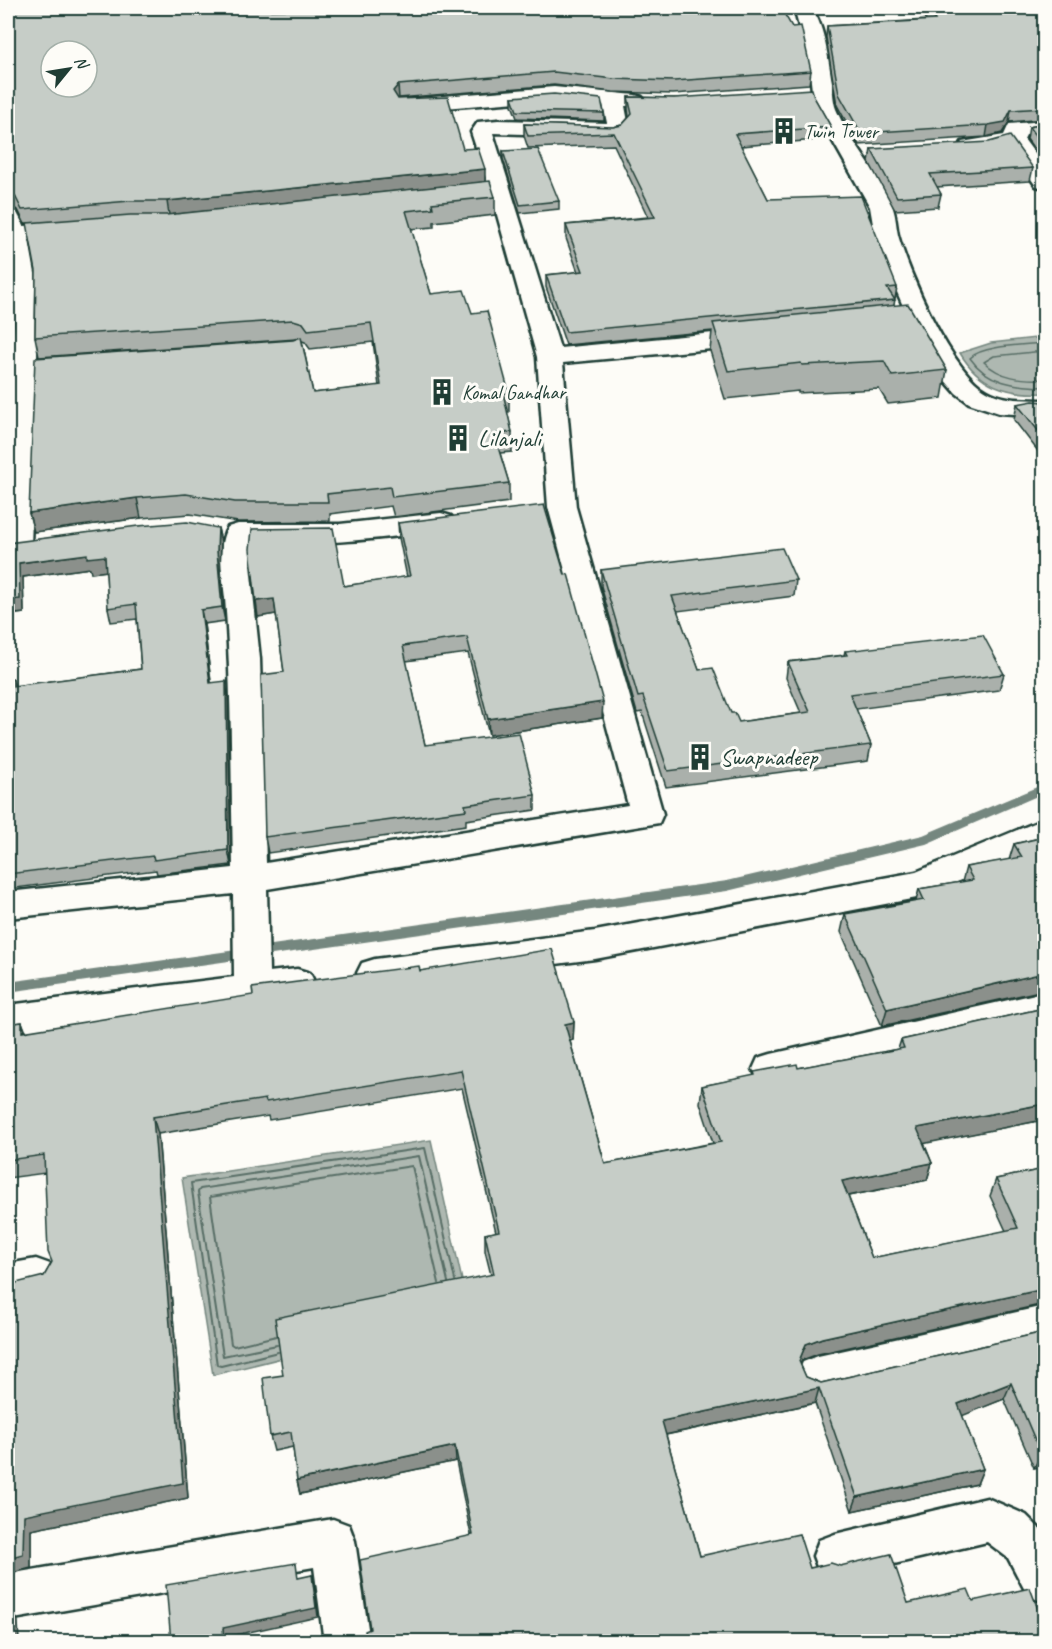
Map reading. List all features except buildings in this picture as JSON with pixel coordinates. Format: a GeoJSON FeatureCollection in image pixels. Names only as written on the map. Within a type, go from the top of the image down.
{"type":"FeatureCollection","features":[{"type":"Feature","properties":{"kind":"street"},"geometry":{"type":"LineString","coordinates":[[803,8],[807,15],[819,64],[812,93],[862,153],[900,271],[911,321],[936,350],[947,368],[965,388],[978,397],[999,405],[1044,408]]}},
{"type":"Feature","properties":{"kind":"street"},"geometry":{"type":"LineString","coordinates":[[407,105],[554,93],[651,102]]}},
{"type":"Feature","properties":{"kind":"street"},"geometry":{"type":"LineString","coordinates":[[8,905],[248,879],[647,814],[550,509],[550,357],[482,132],[486,128],[498,126],[613,130],[618,127],[613,100]]}},
{"type":"Feature","properties":{"kind":"street"},"geometry":{"type":"LineString","coordinates":[[1013,139],[1017,129],[1044,127]]}},
{"type":"Feature","properties":{"kind":"street"},"geometry":{"type":"LineString","coordinates":[[952,148],[986,146],[1013,139]]}},
{"type":"Feature","properties":{"kind":"street"},"geometry":{"type":"LineString","coordinates":[[1013,139],[1044,181]]}},
{"type":"Feature","properties":{"kind":"street"},"geometry":{"type":"LineString","coordinates":[[429,197],[501,189]]}},
{"type":"Feature","properties":{"kind":"street"},"geometry":{"type":"LineString","coordinates":[[21,545],[16,369],[28,307],[19,240],[12,225],[98,227]]}},
{"type":"Feature","properties":{"kind":"street"},"geometry":{"type":"LineString","coordinates":[[550,357],[783,334]]}},
{"type":"Feature","properties":{"kind":"street"},"geometry":{"type":"LineString","coordinates":[[16,369],[106,362]]}},
{"type":"Feature","properties":{"kind":"street"},"geometry":{"type":"LineString","coordinates":[[251,979],[245,659],[236,565],[223,530],[288,536],[352,533],[469,519]]}},
{"type":"Feature","properties":{"kind":"street"},"geometry":{"type":"LineString","coordinates":[[8,1020],[251,979],[334,978],[595,945],[922,884],[1044,831]]}},
{"type":"Feature","properties":{"kind":"street"},"geometry":{"type":"LineString","coordinates":[[771,1069],[1044,1007]]}},
{"type":"Feature","properties":{"kind":"street"},"geometry":{"type":"LineString","coordinates":[[818,1376],[1044,1325]]}},
{"type":"Feature","properties":{"kind":"street"},"geometry":{"type":"LineString","coordinates":[[835,1556],[987,1520],[1009,1528],[1026,1542],[1044,1580]]}},
{"type":"Feature","properties":{"kind":"street"},"geometry":{"type":"LineString","coordinates":[[8,1597],[333,1542],[347,1641]]}},
{"type":"Feature","properties":{"kind":"water"},"geometry":{"type":"Polygon","coordinates":[[[1044,337],[1044,393],[1018,392],[995,386],[976,373],[960,353],[991,343],[1044,337]]]}},
{"type":"Feature","properties":{"kind":"water"},"geometry":{"type":"Polygon","coordinates":[[[431,1140],[469,1312],[213,1375],[182,1178],[431,1140]]]}},
{"type":"Feature","properties":{"kind":"waterway"},"geometry":{"type":"LineString","coordinates":[[8,987],[727,886],[926,839],[1044,788]]}},
{"type":"Feature","properties":{"kind":"place","name":"Twin Tower"},"geometry":{"type":"Point","coordinates":[784,131]}},
{"type":"Feature","properties":{"kind":"place","name":"Komal Gandhar"},"geometry":{"type":"Point","coordinates":[442,392]}},
{"type":"Feature","properties":{"kind":"place","name":"Lilanjali"},"geometry":{"type":"Point","coordinates":[458,438]}},
{"type":"Feature","properties":{"kind":"place","name":"Swapnadeep"},"geometry":{"type":"Point","coordinates":[700,757]}}]}
